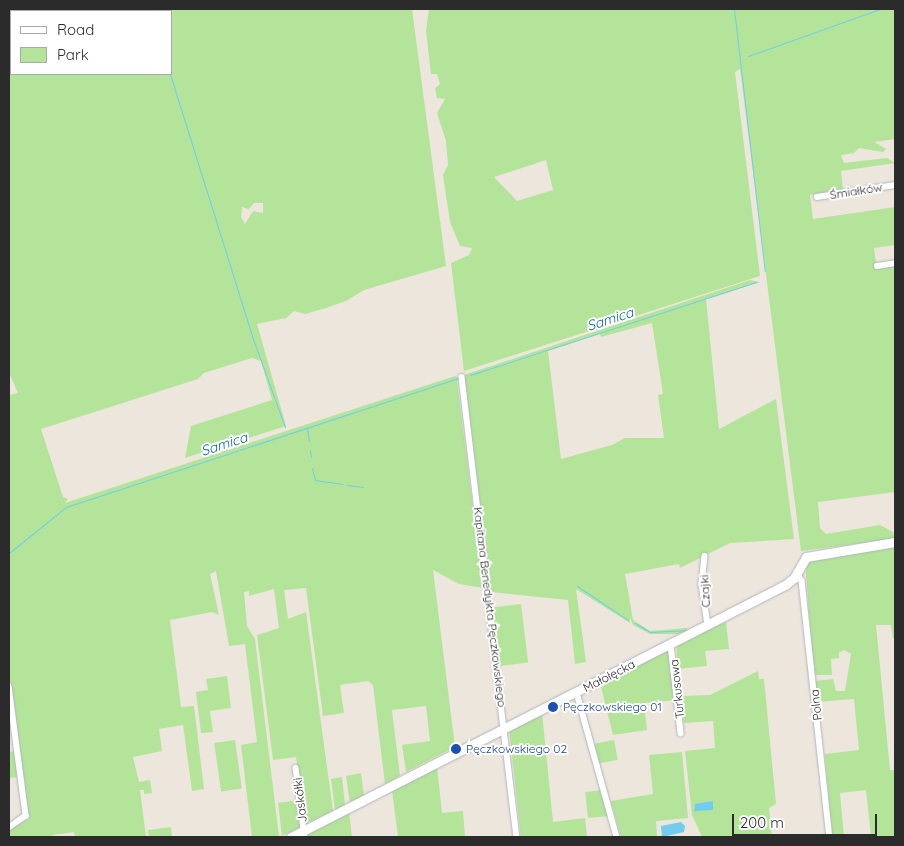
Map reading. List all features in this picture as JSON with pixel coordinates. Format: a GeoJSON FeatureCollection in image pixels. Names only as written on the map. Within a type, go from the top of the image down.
{"type":"FeatureCollection","features":[{"type":"Feature","properties":{"kind":"street","name":"Śmiałków"},"geometry":{"type":"LineString","coordinates":[[817,197],[895,185]]}},
{"type":"Feature","properties":{"kind":"street"},"geometry":{"type":"LineString","coordinates":[[877,266],[895,263]]}},
{"type":"Feature","properties":{"kind":"street","name":"Kapitana Benedykta Pęczkowskiego"},"geometry":{"type":"LineString","coordinates":[[462,377],[506,728],[517,837]]}},
{"type":"Feature","properties":{"kind":"street","name":"Małołęcka"},"geometry":{"type":"LineString","coordinates":[[291,837],[304,834],[785,585],[797,573],[803,558],[814,553],[895,542]]}},
{"type":"Feature","properties":{"kind":"street","name":"Czajki"},"geometry":{"type":"LineString","coordinates":[[705,556],[702,584],[708,625]]}},
{"type":"Feature","properties":{"kind":"street","name":"Polna"},"geometry":{"type":"LineString","coordinates":[[797,573],[802,581],[830,837]]}},
{"type":"Feature","properties":{"kind":"street","name":"Turkusowa"},"geometry":{"type":"LineString","coordinates":[[671,645],[681,733]]}},
{"type":"Feature","properties":{"kind":"street"},"geometry":{"type":"LineString","coordinates":[[9,686],[26,816],[9,828]]}},
{"type":"Feature","properties":{"kind":"street"},"geometry":{"type":"LineString","coordinates":[[577,692],[617,837]]}},
{"type":"Feature","properties":{"kind":"street","name":"Jaskółki"},"geometry":{"type":"LineString","coordinates":[[296,768],[304,834]]}},
{"type":"Feature","properties":{"kind":"green space"},"geometry":{"type":"Polygon","coordinates":[[[9,9],[412,9],[446,266],[364,290],[346,301],[326,308],[305,314],[294,311],[286,318],[257,324],[286,426],[185,458],[191,426],[272,400],[261,361],[252,358],[204,373],[198,379],[41,429],[63,497],[68,499],[65,503],[455,376],[460,380],[457,381],[483,588],[459,584],[433,570],[455,747],[406,772],[402,745],[430,741],[426,706],[392,710],[400,776],[385,784],[373,685],[368,681],[340,685],[344,713],[323,716],[306,588],[284,590],[288,619],[306,612],[333,811],[305,824],[296,757],[273,760],[257,635],[279,628],[274,589],[249,596],[249,591],[244,592],[247,626],[255,639],[279,837],[252,837],[241,745],[257,742],[245,644],[229,646],[216,571],[210,574],[219,615],[212,612],[170,620],[181,707],[194,706],[204,789],[192,791],[183,725],[159,729],[162,751],[133,757],[139,782],[150,780],[152,793],[144,794],[144,790],[140,790],[146,837],[75,837],[74,832],[53,835],[53,837],[9,837],[9,829],[29,819],[9,677],[9,395],[18,393],[9,373],[9,9]],[[254,203],[249,209],[242,207],[241,217],[245,224],[253,211],[263,213],[263,203],[254,203]]]}},
{"type":"Feature","properties":{"kind":"green space"},"geometry":{"type":"Polygon","coordinates":[[[429,9],[895,9],[895,139],[874,142],[886,149],[883,152],[859,148],[854,153],[841,155],[844,163],[887,158],[895,163],[841,171],[843,190],[810,195],[813,219],[895,207],[895,245],[874,248],[877,269],[895,266],[895,492],[818,502],[820,528],[826,534],[880,525],[893,532],[895,539],[801,551],[740,69],[735,72],[760,276],[464,371],[451,263],[469,255],[472,248],[460,246],[450,222],[443,175],[448,165],[446,141],[437,113],[445,99],[437,98],[435,88],[440,84],[437,74],[431,74],[426,31],[429,9]],[[546,160],[494,177],[517,201],[553,190],[546,160]]]}},
{"type":"Feature","properties":{"kind":"green space"},"geometry":{"type":"Polygon","coordinates":[[[750,280],[760,282],[706,299],[719,429],[776,399],[794,539],[730,543],[680,568],[679,564],[625,574],[633,620],[650,631],[687,628],[687,633],[683,634],[650,634],[633,625],[630,618],[630,623],[576,589],[586,662],[575,664],[568,600],[491,592],[464,375],[750,280]],[[652,323],[601,337],[600,334],[548,351],[561,459],[612,445],[625,438],[664,438],[658,395],[663,394],[652,323]]]}},
{"type":"Feature","properties":{"kind":"green space"},"geometry":{"type":"Polygon","coordinates":[[[895,546],[895,637],[893,639],[891,625],[876,625],[890,770],[895,770],[895,837],[871,837],[866,790],[840,793],[844,837],[832,837],[825,754],[859,750],[854,699],[817,702],[815,681],[833,679],[836,691],[845,691],[851,654],[844,650],[839,653],[839,658],[831,659],[832,675],[814,675],[805,562],[808,559],[895,546]]]}},
{"type":"Feature","properties":{"kind":"green space"},"geometry":{"type":"Polygon","coordinates":[[[521,604],[528,663],[500,666],[493,607],[521,604]]]}},
{"type":"Feature","properties":{"kind":"green space"},"geometry":{"type":"Polygon","coordinates":[[[726,622],[729,649],[705,651],[707,666],[677,669],[677,644],[726,622]]]}},
{"type":"Feature","properties":{"kind":"green space"},"geometry":{"type":"Polygon","coordinates":[[[665,650],[670,653],[676,700],[644,703],[647,730],[613,735],[601,687],[665,650]]]}},
{"type":"Feature","properties":{"kind":"green space"},"geometry":{"type":"Polygon","coordinates":[[[758,671],[759,679],[764,679],[776,804],[769,808],[772,837],[702,837],[692,815],[685,751],[715,748],[713,721],[684,723],[681,696],[710,695],[758,671]]]}},
{"type":"Feature","properties":{"kind":"green space"},"geometry":{"type":"Polygon","coordinates":[[[227,676],[231,708],[210,711],[213,732],[201,733],[196,692],[208,690],[206,679],[227,676]]]}},
{"type":"Feature","properties":{"kind":"green space"},"geometry":{"type":"Polygon","coordinates":[[[542,712],[553,822],[585,818],[587,837],[521,837],[509,729],[542,712]]]}},
{"type":"Feature","properties":{"kind":"green space"},"geometry":{"type":"Polygon","coordinates":[[[235,740],[242,789],[221,791],[214,743],[235,740]]]}},
{"type":"Feature","properties":{"kind":"green space"},"geometry":{"type":"Polygon","coordinates":[[[614,740],[618,760],[598,763],[594,744],[614,740]]]}},
{"type":"Feature","properties":{"kind":"green space"},"geometry":{"type":"Polygon","coordinates":[[[16,751],[19,777],[9,778],[9,752],[16,751]]]}},
{"type":"Feature","properties":{"kind":"green space"},"geometry":{"type":"Polygon","coordinates":[[[682,752],[688,818],[656,821],[657,837],[621,837],[611,801],[653,794],[649,755],[682,752]]]}},
{"type":"Feature","properties":{"kind":"green space"},"geometry":{"type":"Polygon","coordinates":[[[437,767],[442,813],[463,811],[465,837],[398,837],[392,790],[437,767]]]}},
{"type":"Feature","properties":{"kind":"green space"},"geometry":{"type":"Polygon","coordinates":[[[361,773],[364,796],[350,803],[346,776],[361,773]]]}},
{"type":"Feature","properties":{"kind":"green space"},"geometry":{"type":"Polygon","coordinates":[[[342,777],[345,805],[335,810],[331,779],[342,777]]]}},
{"type":"Feature","properties":{"kind":"green space"},"geometry":{"type":"Polygon","coordinates":[[[602,790],[609,816],[588,818],[585,792],[602,790]]]}},
{"type":"Feature","properties":{"kind":"green space"},"geometry":{"type":"Polygon","coordinates":[[[298,800],[301,827],[282,836],[278,803],[298,800]]]}},
{"type":"Feature","properties":{"kind":"green space"},"geometry":{"type":"Polygon","coordinates":[[[349,811],[352,837],[306,837],[306,834],[349,811]]]}},
{"type":"Feature","properties":{"kind":"green space"},"geometry":{"type":"Polygon","coordinates":[[[171,827],[172,837],[149,837],[148,830],[171,827]]]}},
{"type":"Feature","properties":{"kind":"water"},"geometry":{"type":"Polygon","coordinates":[[[713,801],[713,810],[694,811],[695,804],[713,801]]]}},
{"type":"Feature","properties":{"kind":"water"},"geometry":{"type":"Polygon","coordinates":[[[681,822],[685,826],[684,832],[662,837],[661,826],[681,822]]]}},
{"type":"Feature","properties":{"kind":"waterway","name":"Samica"},"geometry":{"type":"LineString","coordinates":[[734,9],[765,271]]}},
{"type":"Feature","properties":{"kind":"waterway"},"geometry":{"type":"LineString","coordinates":[[748,56],[880,9]]}},
{"type":"Feature","properties":{"kind":"waterway"},"geometry":{"type":"LineString","coordinates":[[170,75],[253,339],[285,427]]}},
{"type":"Feature","properties":{"kind":"waterway","name":"Samica"},"geometry":{"type":"LineString","coordinates":[[470,375],[756,282]]}},
{"type":"Feature","properties":{"kind":"waterway","name":"Samica"},"geometry":{"type":"LineString","coordinates":[[9,553],[66,507],[458,378]]}},
{"type":"Feature","properties":{"kind":"waterway"},"geometry":{"type":"LineString","coordinates":[[307,427],[309,441]]}},
{"type":"Feature","properties":{"kind":"waterway"},"geometry":{"type":"LineString","coordinates":[[310,450],[311,457]]}},
{"type":"Feature","properties":{"kind":"waterway"},"geometry":{"type":"LineString","coordinates":[[312,468],[315,480],[343,484]]}},
{"type":"Feature","properties":{"kind":"waterway"},"geometry":{"type":"LineString","coordinates":[[347,485],[363,487]]}},
{"type":"Feature","properties":{"kind":"waterway"},"geometry":{"type":"LineString","coordinates":[[577,586],[628,620]]}},
{"type":"Feature","properties":{"kind":"waterway"},"geometry":{"type":"LineString","coordinates":[[635,623],[650,632],[685,630]]}},
{"type":"Feature","properties":{"kind":"place","name":"Pęczkowskiego 01"},"geometry":{"type":"Point","coordinates":[553,707]}},
{"type":"Feature","properties":{"kind":"place","name":"Pęczkowskiego 02"},"geometry":{"type":"Point","coordinates":[456,749]}}]}
